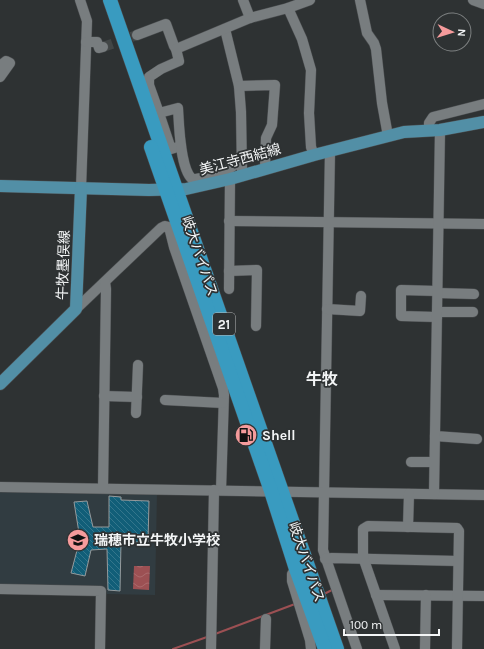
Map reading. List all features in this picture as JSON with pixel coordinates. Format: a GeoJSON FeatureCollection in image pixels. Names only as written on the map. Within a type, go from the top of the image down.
{"type":"FeatureCollection","features":[{"type":"Feature","properties":{"kind":"highway","name":"岐大バイパス"},"geometry":{"type":"LineString","coordinates":[[100,0],[171,189],[277,491],[337,649]]}},
{"type":"Feature","properties":{"kind":"highway","name":"岐大バイパス"},"geometry":{"type":"LineString","coordinates":[[110,0],[171,189]]}},
{"type":"Feature","properties":{"kind":"highway","name":"岐大バイパス"},"geometry":{"type":"LineString","coordinates":[[277,491],[296,569],[325,649]]}},
{"type":"Feature","properties":{"kind":"main road","name":"美江寺西結線"},"geometry":{"type":"LineString","coordinates":[[0,186],[186,189],[230,179],[242,170],[265,168],[404,132],[434,130],[484,122]]}},
{"type":"Feature","properties":{"kind":"main road","name":"牛牧墨俣線"},"geometry":{"type":"LineString","coordinates":[[0,384],[76,309],[81,188]]}},
{"type":"Feature","properties":{"kind":"street"},"geometry":{"type":"LineString","coordinates":[[80,0],[87,21],[81,188]]}},
{"type":"Feature","properties":{"kind":"street"},"geometry":{"type":"LineString","coordinates":[[243,0],[250,18]]}},
{"type":"Feature","properties":{"kind":"street"},"geometry":{"type":"LineString","coordinates":[[176,50],[250,18],[310,0]]}},
{"type":"Feature","properties":{"kind":"street"},"geometry":{"type":"LineString","coordinates":[[360,0],[367,34],[374,43],[376,50],[382,103],[388,136]]}},
{"type":"Feature","properties":{"kind":"street"},"geometry":{"type":"LineString","coordinates":[[473,0],[484,4]]}},
{"type":"Feature","properties":{"kind":"street"},"geometry":{"type":"LineString","coordinates":[[286,6],[302,39],[311,70],[311,147],[314,155]]}},
{"type":"Feature","properties":{"kind":"street"},"geometry":{"type":"LineString","coordinates":[[137,35],[166,24],[179,61],[148,77],[149,85],[171,149],[181,146]]}},
{"type":"Feature","properties":{"kind":"street"},"geometry":{"type":"LineString","coordinates":[[225,29],[239,86],[242,132],[242,170]]}},
{"type":"Feature","properties":{"kind":"street"},"geometry":{"type":"LineString","coordinates":[[86,42],[97,42],[99,48],[103,47]]}},
{"type":"Feature","properties":{"kind":"street"},"geometry":{"type":"LineString","coordinates":[[0,66],[6,61],[10,63],[0,77]]}},
{"type":"Feature","properties":{"kind":"street"},"geometry":{"type":"LineString","coordinates":[[239,86],[276,85],[272,125],[266,138],[265,168]]}},
{"type":"Feature","properties":{"kind":"street"},"geometry":{"type":"LineString","coordinates":[[434,494],[439,173],[434,130],[429,123],[433,117],[484,104]]}},
{"type":"Feature","properties":{"kind":"street"},"geometry":{"type":"LineString","coordinates":[[159,113],[178,108],[181,146],[186,168],[192,179],[222,174],[236,164],[242,170]]}},
{"type":"Feature","properties":{"kind":"street"},"geometry":{"type":"LineString","coordinates":[[330,151],[323,550],[358,649]]}},
{"type":"Feature","properties":{"kind":"street"},"geometry":{"type":"LineString","coordinates":[[229,288],[228,221],[230,179]]}},
{"type":"Feature","properties":{"kind":"street"},"geometry":{"type":"LineString","coordinates":[[228,221],[484,224]]}},
{"type":"Feature","properties":{"kind":"street"},"geometry":{"type":"LineString","coordinates":[[76,309],[161,228],[165,226],[169,227],[174,248],[223,388],[211,649]]}},
{"type":"Feature","properties":{"kind":"street"},"geometry":{"type":"LineString","coordinates":[[228,270],[257,270],[256,326]]}},
{"type":"Feature","properties":{"kind":"street"},"geometry":{"type":"LineString","coordinates":[[103,488],[105,282]]}},
{"type":"Feature","properties":{"kind":"street"},"geometry":{"type":"LineString","coordinates":[[474,294],[401,290],[401,316],[474,312]]}},
{"type":"Feature","properties":{"kind":"street"},"geometry":{"type":"LineString","coordinates":[[327,309],[360,311],[361,296]]}},
{"type":"Feature","properties":{"kind":"street"},"geometry":{"type":"LineString","coordinates":[[136,413],[138,365]]}},
{"type":"Feature","properties":{"kind":"street"},"geometry":{"type":"LineString","coordinates":[[104,396],[137,397]]}},
{"type":"Feature","properties":{"kind":"street"},"geometry":{"type":"LineString","coordinates":[[168,399],[223,403]]}},
{"type":"Feature","properties":{"kind":"street"},"geometry":{"type":"LineString","coordinates":[[435,436],[478,439]]}},
{"type":"Feature","properties":{"kind":"street"},"geometry":{"type":"LineString","coordinates":[[411,462],[434,462]]}},
{"type":"Feature","properties":{"kind":"street"},"geometry":{"type":"LineString","coordinates":[[0,487],[484,494]]}},
{"type":"Feature","properties":{"kind":"street"},"geometry":{"type":"LineString","coordinates":[[408,527],[409,494]]}},
{"type":"Feature","properties":{"kind":"street"},"geometry":{"type":"LineString","coordinates":[[395,649],[364,560],[363,529],[368,526],[457,528],[459,531],[457,649]]}},
{"type":"Feature","properties":{"kind":"street"},"geometry":{"type":"LineString","coordinates":[[325,559],[458,561]]}},
{"type":"Feature","properties":{"kind":"street"},"geometry":{"type":"LineString","coordinates":[[296,569],[292,574],[292,581],[310,640],[311,649]]}},
{"type":"Feature","properties":{"kind":"street"},"geometry":{"type":"LineString","coordinates":[[0,589],[101,591],[100,649]]}},
{"type":"Feature","properties":{"kind":"street"},"geometry":{"type":"LineString","coordinates":[[376,595],[484,596]]}},
{"type":"Feature","properties":{"kind":"street"},"geometry":{"type":"LineString","coordinates":[[425,649],[426,595]]}},
{"type":"Feature","properties":{"kind":"street"},"geometry":{"type":"LineString","coordinates":[[265,649],[266,619]]}},
{"type":"Feature","properties":{"kind":"shaded area","name":"瑞穂市立牛牧小学校"},"geometry":{"type":"Polygon","coordinates":[[[0,491],[157,494],[155,595],[107,594],[105,588],[0,586],[0,491]]]}},
{"type":"Feature","properties":{"kind":"water"},"geometry":{"type":"Polygon","coordinates":[[[134,566],[150,566],[149,590],[133,589],[134,566]]]}},
{"type":"Feature","properties":{"kind":"building"},"geometry":{"type":"Polygon","coordinates":[[[109,496],[121,497],[121,500],[149,501],[148,542],[121,542],[120,591],[108,590],[107,549],[91,550],[85,576],[71,573],[80,539],[74,502],[87,501],[93,527],[109,527],[109,496]]]}},
{"type":"Feature","properties":{"kind":"waterway"},"geometry":{"type":"LineString","coordinates":[[324,594],[332,590]]}},
{"type":"Feature","properties":{"kind":"waterway"},"geometry":{"type":"LineString","coordinates":[[215,634],[295,604]]}},
{"type":"Feature","properties":{"kind":"waterway"},"geometry":{"type":"LineString","coordinates":[[173,649],[207,637]]}},
{"type":"Feature","properties":{"kind":"tunnel"},"geometry":{"type":"LineString","coordinates":[[103,47],[137,35]]}},
{"type":"Feature","properties":{"kind":"place","name":"Shell"},"geometry":{"type":"Point","coordinates":[246,435]}},
{"type":"Feature","properties":{"kind":"place","name":"瑞穂市立牛牧小学校"},"geometry":{"type":"Point","coordinates":[78,540]}},
{"type":"Feature","properties":{"kind":"district","name":"牛牧"},"geometry":{"type":"Point","coordinates":[322,379]}}]}
